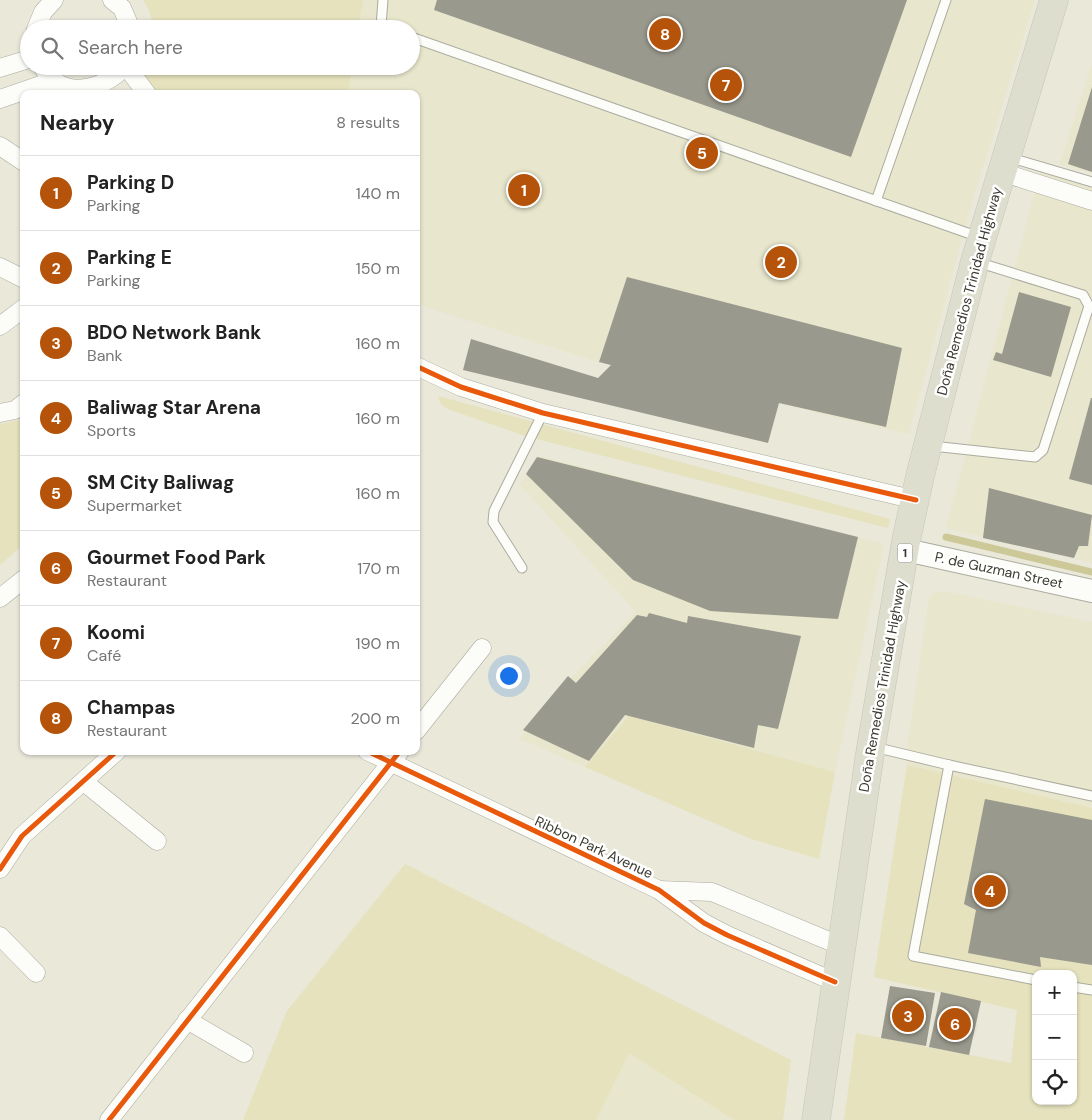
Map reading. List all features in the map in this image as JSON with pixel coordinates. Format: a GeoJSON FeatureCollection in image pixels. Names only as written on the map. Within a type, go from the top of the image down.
{"type":"FeatureCollection","features":[{"type":"Feature","properties":{"kind":"highway","name":"Doña Remedios Trinidad Highway"},"geometry":{"type":"LineString","coordinates":[[816,1120],[871,747],[916,500],[978,249],[1054,0]]}},
{"type":"Feature","properties":{"kind":"street"},"geometry":{"type":"LineString","coordinates":[[40,20],[43,12],[54,0]]}},
{"type":"Feature","properties":{"kind":"street"},"geometry":{"type":"LineString","coordinates":[[112,0],[122,8],[127,20]]}},
{"type":"Feature","properties":{"kind":"street"},"geometry":{"type":"LineString","coordinates":[[0,68],[20,62]]}},
{"type":"Feature","properties":{"kind":"street"},"geometry":{"type":"LineString","coordinates":[[50,75],[55,80],[68,87],[101,90],[118,75]]}},
{"type":"Feature","properties":{"kind":"street"},"geometry":{"type":"LineString","coordinates":[[133,75],[144,90]]}},
{"type":"Feature","properties":{"kind":"street"},"geometry":{"type":"LineString","coordinates":[[26,90],[55,80]]}},
{"type":"Feature","properties":{"kind":"street"},"geometry":{"type":"LineString","coordinates":[[0,99],[20,92]]}},
{"type":"Feature","properties":{"kind":"street"},"geometry":{"type":"LineString","coordinates":[[0,146],[20,159]]}},
{"type":"Feature","properties":{"kind":"street"},"geometry":{"type":"LineString","coordinates":[[1004,164],[1092,201]]}},
{"type":"Feature","properties":{"kind":"street"},"geometry":{"type":"LineString","coordinates":[[0,267],[20,277]]}},
{"type":"Feature","properties":{"kind":"street"},"geometry":{"type":"LineString","coordinates":[[0,326],[20,311]]}},
{"type":"Feature","properties":{"kind":"street"},"geometry":{"type":"LineString","coordinates":[[420,368],[461,387],[543,413],[916,500]]}},
{"type":"Feature","properties":{"kind":"street"},"geometry":{"type":"LineString","coordinates":[[0,413],[15,410],[20,406]]}},
{"type":"Feature","properties":{"kind":"street","name":"P. de Guzman Street"},"geometry":{"type":"LineString","coordinates":[[906,550],[1092,591]]}},
{"type":"Feature","properties":{"kind":"street"},"geometry":{"type":"LineString","coordinates":[[0,598],[20,582]]}},
{"type":"Feature","properties":{"kind":"street"},"geometry":{"type":"LineString","coordinates":[[420,726],[482,648]]}},
{"type":"Feature","properties":{"kind":"street"},"geometry":{"type":"LineString","coordinates":[[0,869],[22,836],[113,755]]}},
{"type":"Feature","properties":{"kind":"street"},"geometry":{"type":"LineString","coordinates":[[109,1120],[395,758]]}},
{"type":"Feature","properties":{"kind":"street","name":"Ribbon Park Avenue"},"geometry":{"type":"LineString","coordinates":[[395,758],[659,890],[704,923],[835,982]]}},
{"type":"Feature","properties":{"kind":"street"},"geometry":{"type":"LineString","coordinates":[[84,782],[157,841]]}},
{"type":"Feature","properties":{"kind":"street","name":"Ribbon Park Avenue"},"geometry":{"type":"LineString","coordinates":[[659,890],[712,892],[841,946]]}},
{"type":"Feature","properties":{"kind":"street"},"geometry":{"type":"LineString","coordinates":[[0,936],[36,973]]}},
{"type":"Feature","properties":{"kind":"street"},"geometry":{"type":"LineString","coordinates":[[187,1020],[244,1053]]}},
{"type":"Feature","properties":{"kind":"lane"},"geometry":{"type":"LineString","coordinates":[[381,20],[383,0]]}},
{"type":"Feature","properties":{"kind":"lane"},"geometry":{"type":"LineString","coordinates":[[876,201],[946,0]]}},
{"type":"Feature","properties":{"kind":"lane"},"geometry":{"type":"LineString","coordinates":[[420,39],[876,201],[978,249],[1083,295],[1089,306],[1043,450],[1040,454],[1035,457],[928,446]]}},
{"type":"Feature","properties":{"kind":"lane"},"geometry":{"type":"LineString","coordinates":[[1004,164],[1092,182]]}},
{"type":"Feature","properties":{"kind":"lane"},"geometry":{"type":"LineString","coordinates":[[522,568],[493,522],[494,511],[543,413]]}},
{"type":"Feature","properties":{"kind":"lane"},"geometry":{"type":"LineString","coordinates":[[871,747],[949,766],[1092,796]]}},
{"type":"Feature","properties":{"kind":"lane"},"geometry":{"type":"LineString","coordinates":[[949,766],[912,956],[1032,979]]}},
{"type":"Feature","properties":{"kind":"lane"},"geometry":{"type":"LineString","coordinates":[[1077,988],[1092,990]]}},
{"type":"Feature","properties":{"kind":"shaded area"},"geometry":{"type":"Polygon","coordinates":[[[143,0],[363,0],[360,20],[152,20],[149,10],[143,0]]]}},
{"type":"Feature","properties":{"kind":"shaded area"},"geometry":{"type":"Polygon","coordinates":[[[363,0],[1035,0],[969,213],[909,434],[599,362],[420,305],[420,90],[349,90],[351,75],[420,75],[420,20],[360,20],[363,0]]]}},
{"type":"Feature","properties":{"kind":"shaded area"},"geometry":{"type":"Polygon","coordinates":[[[1092,63],[1092,173],[1060,164],[1092,63]]]}},
{"type":"Feature","properties":{"kind":"shaded area"},"geometry":{"type":"Polygon","coordinates":[[[143,75],[351,75],[349,90],[155,90],[143,75]]]}},
{"type":"Feature","properties":{"kind":"shaded area"},"geometry":{"type":"Polygon","coordinates":[[[1040,172],[1092,188],[1092,563],[946,528],[1040,172]]]}},
{"type":"Feature","properties":{"kind":"shaded area"},"geometry":{"type":"Polygon","coordinates":[[[438,396],[890,519],[888,528],[525,436],[448,409],[441,404],[438,396]]]}},
{"type":"Feature","properties":{"kind":"shaded area"},"geometry":{"type":"Polygon","coordinates":[[[20,420],[20,548],[0,565],[0,424],[20,420]]]}},
{"type":"Feature","properties":{"kind":"shaded area"},"geometry":{"type":"Polygon","coordinates":[[[539,456],[884,544],[835,772],[629,716],[585,767],[520,739],[566,683],[636,612],[520,485],[539,456]]]}},
{"type":"Feature","properties":{"kind":"shaded area"},"geometry":{"type":"Polygon","coordinates":[[[945,591],[1092,622],[1092,1026],[1077,985],[1077,970],[1032,970],[1032,982],[1018,1010],[874,977],[907,765],[908,741],[929,597],[935,592],[945,591]]]}},
{"type":"Feature","properties":{"kind":"shaded area"},"geometry":{"type":"Polygon","coordinates":[[[629,716],[835,772],[819,859],[751,839],[585,767],[629,716]]]}},
{"type":"Feature","properties":{"kind":"shaded area"},"geometry":{"type":"Polygon","coordinates":[[[907,765],[1092,808],[1092,1120],[844,1120],[856,1033],[1011,1063],[1017,1010],[874,977],[907,765]]]}},
{"type":"Feature","properties":{"kind":"shaded area"},"geometry":{"type":"Polygon","coordinates":[[[405,864],[791,1060],[783,1120],[734,1120],[629,1053],[596,1120],[243,1120],[287,1011],[405,864]]]}},
{"type":"Feature","properties":{"kind":"shaded area"},"geometry":{"type":"Polygon","coordinates":[[[629,1053],[734,1120],[596,1120],[629,1053]]]}},
{"type":"Feature","properties":{"kind":"building"},"geometry":{"type":"Polygon","coordinates":[[[437,0],[907,0],[851,157],[434,10],[437,0]]]}},
{"type":"Feature","properties":{"kind":"building"},"geometry":{"type":"Polygon","coordinates":[[[1092,87],[1092,172],[1068,164],[1092,87]]]}},
{"type":"Feature","properties":{"kind":"building"},"geometry":{"type":"Polygon","coordinates":[[[627,277],[902,348],[886,427],[779,403],[768,443],[463,370],[471,339],[598,378],[611,365],[599,362],[627,277]]]}},
{"type":"Feature","properties":{"kind":"building"},"geometry":{"type":"Polygon","coordinates":[[[1019,292],[1071,307],[1051,377],[993,360],[996,352],[1002,354],[1019,292]]]}},
{"type":"Feature","properties":{"kind":"building"},"geometry":{"type":"Polygon","coordinates":[[[1092,398],[1092,485],[1069,479],[1092,398]]]}},
{"type":"Feature","properties":{"kind":"building"},"geometry":{"type":"Polygon","coordinates":[[[537,457],[858,537],[838,619],[710,611],[633,580],[526,474],[537,457]]]}},
{"type":"Feature","properties":{"kind":"building"},"geometry":{"type":"Polygon","coordinates":[[[989,488],[1092,515],[1088,546],[1079,546],[1074,558],[983,538],[989,488]]]}},
{"type":"Feature","properties":{"kind":"building"},"geometry":{"type":"Polygon","coordinates":[[[649,613],[687,623],[688,616],[801,636],[778,729],[758,725],[754,748],[625,715],[589,761],[523,730],[568,676],[576,683],[637,615],[647,617],[649,613]]]}},
{"type":"Feature","properties":{"kind":"building"},"geometry":{"type":"Polygon","coordinates":[[[985,799],[1092,820],[1092,965],[1040,957],[1041,967],[968,953],[976,910],[964,904],[985,799]]]}},
{"type":"Feature","properties":{"kind":"building"},"geometry":{"type":"Polygon","coordinates":[[[890,986],[935,993],[926,1046],[881,1038],[890,986]]]}},
{"type":"Feature","properties":{"kind":"building"},"geometry":{"type":"Polygon","coordinates":[[[941,992],[981,1001],[969,1055],[929,1047],[941,992]]]}},
{"type":"Feature","properties":{"kind":"waterway"},"geometry":{"type":"LineString","coordinates":[[946,537],[1092,572]]}},
{"type":"Feature","properties":{"kind":"cycle path"},"geometry":{"type":"LineString","coordinates":[[420,368],[461,387],[543,413],[916,500]]}},
{"type":"Feature","properties":{"kind":"cycle path"},"geometry":{"type":"LineString","coordinates":[[0,869],[22,836],[113,755]]}},
{"type":"Feature","properties":{"kind":"cycle path"},"geometry":{"type":"LineString","coordinates":[[375,755],[659,890],[704,923],[727,935],[835,982]]}},
{"type":"Feature","properties":{"kind":"cycle path"},"geometry":{"type":"LineString","coordinates":[[109,1120],[397,755]]}},
{"type":"Feature","properties":{"kind":"place","name":"Champas"},"geometry":{"type":"Point","coordinates":[665,34]}},
{"type":"Feature","properties":{"kind":"place","name":"Koomi"},"geometry":{"type":"Point","coordinates":[726,85]}},
{"type":"Feature","properties":{"kind":"place","name":"SM City Baliwag"},"geometry":{"type":"Point","coordinates":[702,153]}},
{"type":"Feature","properties":{"kind":"place","name":"Parking D"},"geometry":{"type":"Point","coordinates":[524,190]}},
{"type":"Feature","properties":{"kind":"place","name":"Parking E"},"geometry":{"type":"Point","coordinates":[781,262]}},
{"type":"Feature","properties":{"kind":"place","name":"Baliwag Star Arena"},"geometry":{"type":"Point","coordinates":[990,891]}},
{"type":"Feature","properties":{"kind":"place","name":"BDO Network Bank"},"geometry":{"type":"Point","coordinates":[908,1016]}},
{"type":"Feature","properties":{"kind":"place","name":"Gourmet Food Park"},"geometry":{"type":"Point","coordinates":[955,1024]}}]}
